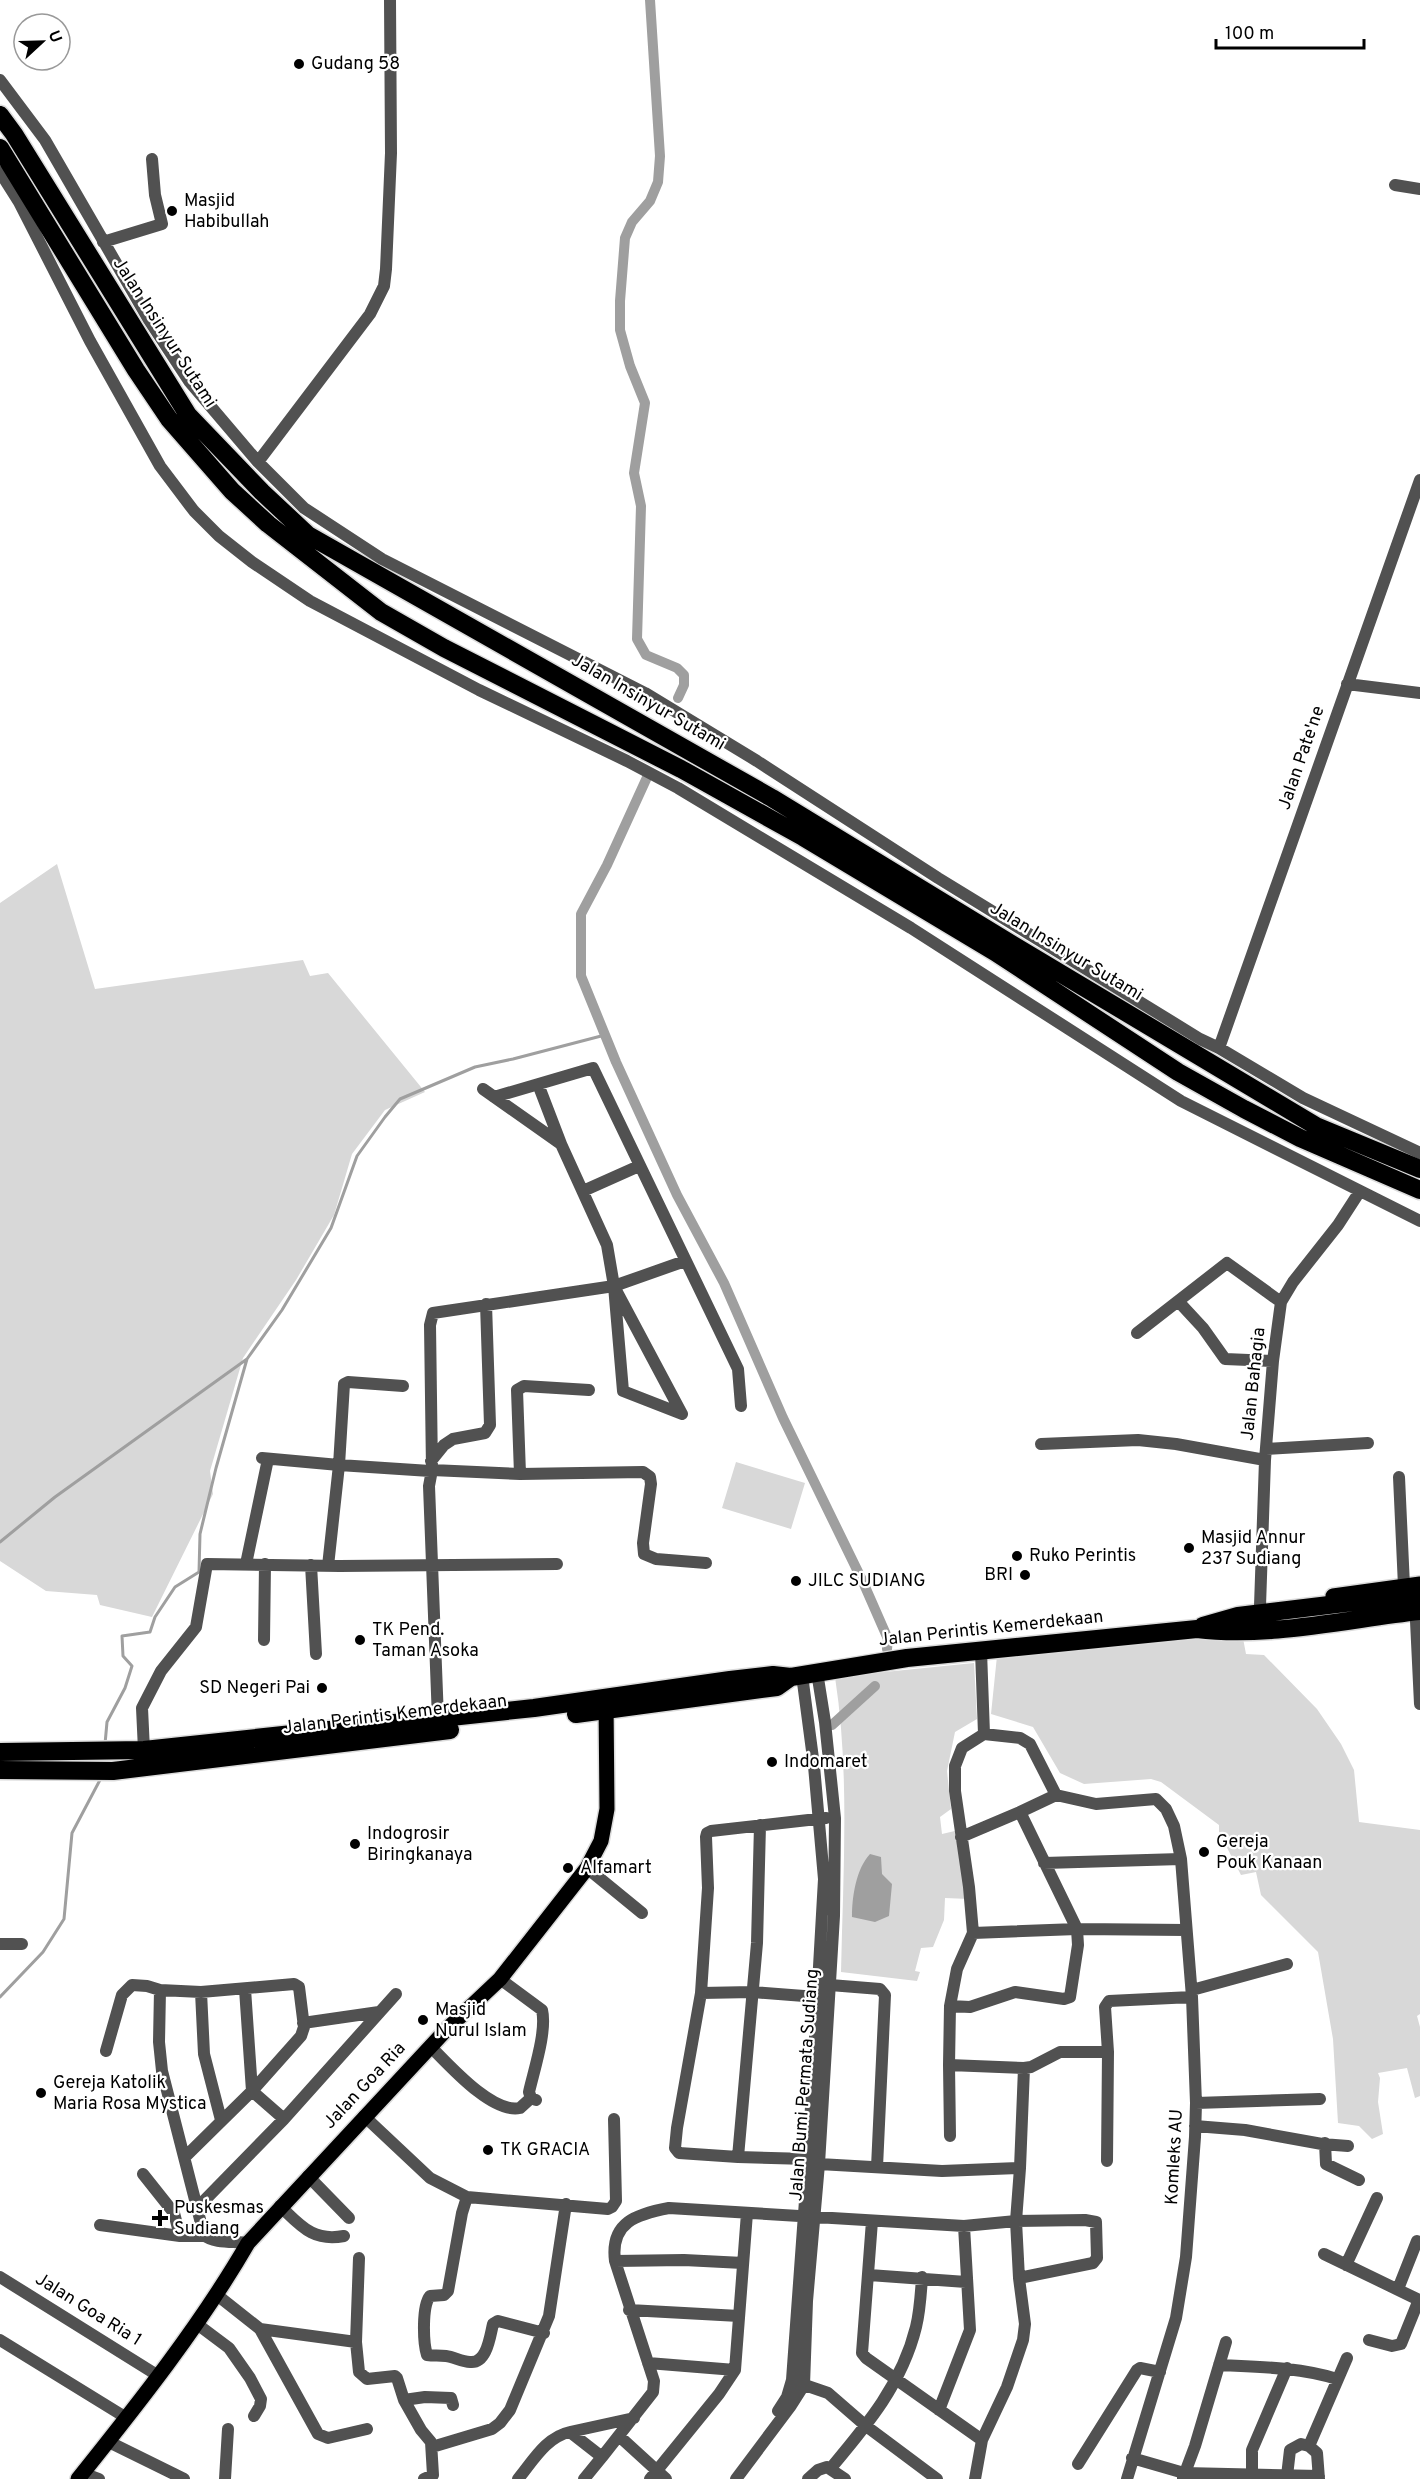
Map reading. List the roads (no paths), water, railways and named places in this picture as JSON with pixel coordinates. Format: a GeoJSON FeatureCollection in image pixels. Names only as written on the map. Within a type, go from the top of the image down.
{"type":"FeatureCollection","features":[{"type":"Feature","properties":{"kind":"highway","name":"Jalan Insinyur Sutami"},"geometry":{"type":"LineString","coordinates":[[0,115],[188,415],[262,492],[308,534],[772,798],[1316,1126],[1420,1169]]}},
{"type":"Feature","properties":{"kind":"highway","name":"Jalan Insinyur Sutami"},"geometry":{"type":"LineString","coordinates":[[0,148],[136,370],[169,419],[232,491],[268,524],[381,612],[444,648],[681,769],[803,837],[995,952],[1178,1072],[1244,1109],[1300,1138],[1420,1190]]}},
{"type":"Feature","properties":{"kind":"highway","name":"Jalan Perintis Kemerdekaan"},"geometry":{"type":"LineString","coordinates":[[0,1770],[113,1771],[606,1704],[741,1678],[803,1675],[907,1658],[982,1660],[1239,1623],[1412,1590]]}},
{"type":"Feature","properties":{"kind":"highway","name":"Jalan Perintis Kemerdekaan"},"geometry":{"type":"LineString","coordinates":[[1239,1623],[1419,1617]]}},
{"type":"Feature","properties":{"kind":"highway","name":"Jalan Perintis Kemerdekaan"},"geometry":{"type":"LineString","coordinates":[[0,1752],[144,1750],[606,1704]]}},
{"type":"Feature","properties":{"kind":"main road","name":"Jalan Perintis Kemerdekaan"},"geometry":{"type":"LineString","coordinates":[[1239,1623],[1248,1608],[1412,1590],[1420,1584]]}},
{"type":"Feature","properties":{"kind":"main road","name":"Jalan Goa Ria"},"geometry":{"type":"LineString","coordinates":[[81,2476],[197,2324],[248,2243],[430,2046],[500,1979],[587,1868],[601,1841],[607,1809],[606,1704]]}},
{"type":"Feature","properties":{"kind":"street"},"geometry":{"type":"LineString","coordinates":[[258,462],[370,314],[384,286],[391,153],[390,0]]}},
{"type":"Feature","properties":{"kind":"street"},"geometry":{"type":"LineString","coordinates":[[0,80],[41,134],[149,320],[189,381],[258,462],[304,507],[382,559],[645,693],[1200,1039],[1303,1098],[1420,1153]]}},
{"type":"Feature","properties":{"kind":"street"},"geometry":{"type":"LineString","coordinates":[[103,242],[162,224],[155,195],[152,159]]}},
{"type":"Feature","properties":{"kind":"street"},"geometry":{"type":"LineString","coordinates":[[0,172],[19,202],[95,350],[160,466],[194,511],[219,536],[252,562],[310,601],[480,690],[678,788],[911,928],[1181,1101],[1420,1221]]}},
{"type":"Feature","properties":{"kind":"street"},"geometry":{"type":"LineString","coordinates":[[1395,185],[1420,189]]}},
{"type":"Feature","properties":{"kind":"street","name":"Jalan Pate'ne"},"geometry":{"type":"LineString","coordinates":[[1219,1048],[1420,480]]}},
{"type":"Feature","properties":{"kind":"street"},"geometry":{"type":"LineString","coordinates":[[1347,684],[1420,693]]}},
{"type":"Feature","properties":{"kind":"street"},"geometry":{"type":"LineString","coordinates":[[494,1097],[593,1068],[738,1369],[741,1406]]}},
{"type":"Feature","properties":{"kind":"street"},"geometry":{"type":"LineString","coordinates":[[538,1084],[561,1144],[607,1245],[614,1286],[623,1391],[682,1414],[614,1286]]}},
{"type":"Feature","properties":{"kind":"street"},"geometry":{"type":"LineString","coordinates":[[483,1089],[561,1144]]}},
{"type":"Feature","properties":{"kind":"street"},"geometry":{"type":"LineString","coordinates":[[583,1191],[639,1166]]}},
{"type":"Feature","properties":{"kind":"street","name":"Jalan Bahagia"},"geometry":{"type":"LineString","coordinates":[[1260,1606],[1265,1455],[1273,1361],[1281,1302],[1293,1282],[1338,1225],[1360,1191]]}},
{"type":"Feature","properties":{"kind":"street"},"geometry":{"type":"LineString","coordinates":[[438,1719],[431,1564],[430,1317],[438,1311],[614,1286],[685,1261]]}},
{"type":"Feature","properties":{"kind":"street"},"geometry":{"type":"LineString","coordinates":[[1137,1334],[1223,1265],[1229,1263],[1281,1302]]}},
{"type":"Feature","properties":{"kind":"street"},"geometry":{"type":"LineString","coordinates":[[1178,1301],[1203,1328],[1225,1359],[1273,1361]]}},
{"type":"Feature","properties":{"kind":"street"},"geometry":{"type":"LineString","coordinates":[[431,1467],[444,1445],[453,1439],[485,1433],[489,1425],[486,1304]]}},
{"type":"Feature","properties":{"kind":"street"},"geometry":{"type":"LineString","coordinates":[[328,1566],[339,1465],[344,1383],[403,1386]]}},
{"type":"Feature","properties":{"kind":"street"},"geometry":{"type":"LineString","coordinates":[[520,1473],[517,1390],[524,1386],[589,1390]]}},
{"type":"Feature","properties":{"kind":"street"},"geometry":{"type":"LineString","coordinates":[[1041,1444],[1138,1440],[1265,1455],[1368,1443]]}},
{"type":"Feature","properties":{"kind":"street"},"geometry":{"type":"LineString","coordinates":[[246,1564],[265,1459],[339,1465],[431,1467],[520,1473],[643,1472],[650,1477],[651,1484],[643,1543],[644,1554],[657,1559],[706,1563]]}},
{"type":"Feature","properties":{"kind":"street"},"geometry":{"type":"LineString","coordinates":[[1399,1477],[1412,1590]]}},
{"type":"Feature","properties":{"kind":"street"},"geometry":{"type":"LineString","coordinates":[[144,1750],[142,1708],[160,1671],[196,1627],[207,1564],[328,1566],[557,1564]]}},
{"type":"Feature","properties":{"kind":"street"},"geometry":{"type":"LineString","coordinates":[[264,1640],[265,1564]]}},
{"type":"Feature","properties":{"kind":"street"},"geometry":{"type":"LineString","coordinates":[[311,1565],[316,1654]]}},
{"type":"Feature","properties":{"kind":"street"},"geometry":{"type":"LineString","coordinates":[[1419,1617],[1420,1704]]}},
{"type":"Feature","properties":{"kind":"street"},"geometry":{"type":"LineString","coordinates":[[982,1660],[984,1734]]}},
{"type":"Feature","properties":{"kind":"street","name":"Jalan Bumi Permata Sudiang"},"geometry":{"type":"LineString","coordinates":[[727,2479],[787,2397],[792,2380],[809,2217],[830,1985],[834,1916],[835,1818],[825,1722],[803,1675]]}},
{"type":"Feature","properties":{"kind":"street","name":"Jalan Bumi Permata Sudiang"},"geometry":{"type":"LineString","coordinates":[[803,1675],[824,1879],[818,1997],[814,2161]]}},
{"type":"Feature","properties":{"kind":"street"},"geometry":{"type":"LineString","coordinates":[[950,2136],[950,2006],[957,1970],[973,1933],[969,1887],[961,1838],[955,1791],[955,1764],[962,1748],[984,1734],[1020,1738],[1030,1744],[1056,1795],[961,1838]]}},
{"type":"Feature","properties":{"kind":"street","name":"Komleks AU"},"geometry":{"type":"LineString","coordinates":[[1056,1795],[1096,1804],[1159,1800],[1174,1826],[1181,1859],[1192,1994],[1196,2103],[1186,2257],[1176,2318],[1127,2479]]}},
{"type":"Feature","properties":{"kind":"street"},"geometry":{"type":"LineString","coordinates":[[950,2006],[970,2007],[1015,1992],[1068,1998],[1071,1993],[1078,1945],[1077,1929],[1020,1812]]}},
{"type":"Feature","properties":{"kind":"street"},"geometry":{"type":"LineString","coordinates":[[835,1818],[711,1831],[706,1834],[708,1888],[701,1993],[675,2148],[678,2153],[942,2171],[1020,2168]]}},
{"type":"Feature","properties":{"kind":"street"},"geometry":{"type":"LineString","coordinates":[[738,2157],[758,1922],[760,1825]]}},
{"type":"Feature","properties":{"kind":"street"},"geometry":{"type":"LineString","coordinates":[[1044,1863],[1181,1859]]}},
{"type":"Feature","properties":{"kind":"street"},"geometry":{"type":"LineString","coordinates":[[587,1868],[642,1913]]}},
{"type":"Feature","properties":{"kind":"street"},"geometry":{"type":"LineString","coordinates":[[973,1933],[1077,1929],[1186,1930]]}},
{"type":"Feature","properties":{"kind":"street"},"geometry":{"type":"LineString","coordinates":[[0,1944],[22,1944]]}},
{"type":"Feature","properties":{"kind":"street"},"geometry":{"type":"LineString","coordinates":[[1107,2161],[1108,2052],[1105,2007],[1108,2002],[1192,1994],[1287,1964]]}},
{"type":"Feature","properties":{"kind":"street"},"geometry":{"type":"LineString","coordinates":[[430,2046],[455,2071],[500,2106],[520,2108],[533,2099],[529,2092],[542,2033],[542,2011],[500,1979]]}},
{"type":"Feature","properties":{"kind":"street"},"geometry":{"type":"LineString","coordinates":[[830,1985],[880,1989],[885,1995],[877,2167]]}},
{"type":"Feature","properties":{"kind":"street"},"geometry":{"type":"LineString","coordinates":[[106,2051],[122,1995],[132,1986],[201,1992],[297,1986],[303,2032],[252,2091],[185,2157]]}},
{"type":"Feature","properties":{"kind":"street"},"geometry":{"type":"LineString","coordinates":[[245,1989],[252,2091],[284,2119]]}},
{"type":"Feature","properties":{"kind":"street"},"geometry":{"type":"LineString","coordinates":[[160,1990],[159,2042],[162,2071],[205,2236]]}},
{"type":"Feature","properties":{"kind":"street"},"geometry":{"type":"LineString","coordinates":[[201,1992],[204,2054],[221,2121]]}},
{"type":"Feature","properties":{"kind":"street"},"geometry":{"type":"LineString","coordinates":[[701,1993],[753,1992],[818,1997]]}},
{"type":"Feature","properties":{"kind":"street"},"geometry":{"type":"LineString","coordinates":[[197,2208],[284,2119],[396,1994]]}},
{"type":"Feature","properties":{"kind":"street"},"geometry":{"type":"LineString","coordinates":[[303,2023],[379,2012]]}},
{"type":"Feature","properties":{"kind":"street"},"geometry":{"type":"LineString","coordinates":[[949,2065],[1024,2068],[1031,2067],[1060,2052],[1108,2052]]}},
{"type":"Feature","properties":{"kind":"street"},"geometry":{"type":"LineString","coordinates":[[975,2479],[982,2440],[1007,2387],[1023,2340],[1025,2324],[1019,2278],[1016,2221],[1024,2068]]}},
{"type":"Feature","properties":{"kind":"street"},"geometry":{"type":"LineString","coordinates":[[1196,2103],[1320,2099]]}},
{"type":"Feature","properties":{"kind":"street"},"geometry":{"type":"LineString","coordinates":[[364,2116],[430,2178],[467,2197],[608,2209],[616,2201],[614,2119]]}},
{"type":"Feature","properties":{"kind":"street"},"geometry":{"type":"LineString","coordinates":[[1195,2126],[1245,2130],[1348,2146]]}},
{"type":"Feature","properties":{"kind":"street"},"geometry":{"type":"LineString","coordinates":[[1325,2143],[1326,2164],[1359,2180]]}},
{"type":"Feature","properties":{"kind":"street"},"geometry":{"type":"LineString","coordinates":[[143,2174],[174,2213],[180,2236]]}},
{"type":"Feature","properties":{"kind":"street"},"geometry":{"type":"LineString","coordinates":[[308,2176],[349,2218]]}},
{"type":"Feature","properties":{"kind":"street"},"geometry":{"type":"LineString","coordinates":[[467,2197],[448,2291],[444,2295],[430,2296],[425,2306],[424,2346],[427,2355],[445,2356],[471,2363],[478,2361],[486,2352],[493,2324],[498,2321],[544,2333]]}},
{"type":"Feature","properties":{"kind":"street"},"geometry":{"type":"LineString","coordinates":[[1346,2265],[1377,2198]]}},
{"type":"Feature","properties":{"kind":"street"},"geometry":{"type":"LineString","coordinates":[[432,2446],[487,2431],[500,2423],[510,2410],[544,2333],[558,2272],[566,2204]]}},
{"type":"Feature","properties":{"kind":"street"},"geometry":{"type":"LineString","coordinates":[[280,2206],[312,2233],[329,2239],[344,2236]]}},
{"type":"Feature","properties":{"kind":"street"},"geometry":{"type":"LineString","coordinates":[[584,2479],[651,2396],[654,2386],[615,2260],[615,2241],[622,2226],[654,2211],[669,2208],[964,2226],[1016,2221],[1095,2221],[1097,2258],[1093,2263],[1019,2278]]}},
{"type":"Feature","properties":{"kind":"street"},"geometry":{"type":"LineString","coordinates":[[619,2436],[657,2476],[735,2370],[747,2213]]}},
{"type":"Feature","properties":{"kind":"street","name":"Jalan Bumi Permata Sudiang"},"geometry":{"type":"LineString","coordinates":[[736,2479],[804,2385],[809,2217]]}},
{"type":"Feature","properties":{"kind":"street"},"geometry":{"type":"LineString","coordinates":[[872,2221],[862,2350],[866,2358],[982,2440]]}},
{"type":"Feature","properties":{"kind":"street"},"geometry":{"type":"LineString","coordinates":[[100,2225],[248,2243]]}},
{"type":"Feature","properties":{"kind":"street"},"geometry":{"type":"LineString","coordinates":[[939,2410],[968,2338],[970,2323],[964,2226]]}},
{"type":"Feature","properties":{"kind":"street"},"geometry":{"type":"LineString","coordinates":[[1398,2289],[1417,2241]]}},
{"type":"Feature","properties":{"kind":"street"},"geometry":{"type":"LineString","coordinates":[[1324,2254],[1417,2299],[1415,2327],[1399,2346],[1370,2340]]}},
{"type":"Feature","properties":{"kind":"street"},"geometry":{"type":"LineString","coordinates":[[358,2258],[356,2342],[359,2372],[367,2379],[395,2376],[404,2400],[432,2446],[433,2475],[424,2479]]}},
{"type":"Feature","properties":{"kind":"street"},"geometry":{"type":"LineString","coordinates":[[615,2260],[743,2263]]}},
{"type":"Feature","properties":{"kind":"street"},"geometry":{"type":"LineString","coordinates":[[869,2275],[922,2277],[966,2282]]}},
{"type":"Feature","properties":{"kind":"street","name":"Jalan Goa Ria 1"},"geometry":{"type":"LineString","coordinates":[[0,2277],[157,2375]]}},
{"type":"Feature","properties":{"kind":"street"},"geometry":{"type":"LineString","coordinates":[[830,2469],[866,2426],[897,2381],[916,2326],[922,2277]]}},
{"type":"Feature","properties":{"kind":"street"},"geometry":{"type":"LineString","coordinates":[[217,2295],[260,2329],[318,2434],[328,2438],[367,2429]]}},
{"type":"Feature","properties":{"kind":"street"},"geometry":{"type":"LineString","coordinates":[[629,2310],[740,2316]]}},
{"type":"Feature","properties":{"kind":"street"},"geometry":{"type":"LineString","coordinates":[[197,2324],[229,2348],[250,2378],[261,2398],[260,2406],[254,2416]]}},
{"type":"Feature","properties":{"kind":"street"},"geometry":{"type":"LineString","coordinates":[[260,2329],[356,2342]]}},
{"type":"Feature","properties":{"kind":"street"},"geometry":{"type":"LineString","coordinates":[[0,2340],[125,2417]]}},
{"type":"Feature","properties":{"kind":"street"},"geometry":{"type":"LineString","coordinates":[[1183,2476],[1195,2446],[1226,2342]]}},
{"type":"Feature","properties":{"kind":"street"},"geometry":{"type":"LineString","coordinates":[[1309,2446],[1347,2358]]}},
{"type":"Feature","properties":{"kind":"street"},"geometry":{"type":"LineString","coordinates":[[648,2363],[735,2370]]}},
{"type":"Feature","properties":{"kind":"street"},"geometry":{"type":"LineString","coordinates":[[1219,2365],[1287,2368],[1336,2379]]}},
{"type":"Feature","properties":{"kind":"street"},"geometry":{"type":"LineString","coordinates":[[1078,2464],[1137,2370],[1140,2368],[1160,2372]]}},
{"type":"Feature","properties":{"kind":"street"},"geometry":{"type":"LineString","coordinates":[[1252,2476],[1252,2450],[1287,2368]]}},
{"type":"Feature","properties":{"kind":"street"},"geometry":{"type":"LineString","coordinates":[[792,2380],[828,2393],[866,2426],[937,2479]]}},
{"type":"Feature","properties":{"kind":"street"},"geometry":{"type":"LineString","coordinates":[[404,2400],[442,2396],[451,2398],[453,2404]]}},
{"type":"Feature","properties":{"kind":"street"},"geometry":{"type":"LineString","coordinates":[[518,2479],[546,2444],[560,2434],[634,2418]]}},
{"type":"Feature","properties":{"kind":"street"},"geometry":{"type":"LineString","coordinates":[[212,2479],[225,2477],[228,2429]]}},
{"type":"Feature","properties":{"kind":"street"},"geometry":{"type":"LineString","coordinates":[[570,2432],[602,2457]]}},
{"type":"Feature","properties":{"kind":"street"},"geometry":{"type":"LineString","coordinates":[[107,2441],[184,2479]]}},
{"type":"Feature","properties":{"kind":"street"},"geometry":{"type":"LineString","coordinates":[[1132,2457],[1183,2476],[1319,2478],[1319,2456],[1316,2450],[1301,2444],[1290,2450],[1287,2476]]}},
{"type":"Feature","properties":{"kind":"street"},"geometry":{"type":"LineString","coordinates":[[808,2479],[820,2468],[830,2469],[845,2479]]}},
{"type":"Feature","properties":{"kind":"street"},"geometry":{"type":"LineString","coordinates":[[81,2476],[99,2479]]}},
{"type":"Feature","properties":{"kind":"waterway"},"geometry":{"type":"LineString","coordinates":[[650,0],[660,156],[658,182],[650,201],[632,222],[625,238],[620,330],[630,366],[645,403],[634,473],[641,506],[637,639],[646,655],[677,668],[684,675],[684,685],[678,698]]}},
{"type":"Feature","properties":{"kind":"waterway"},"geometry":{"type":"LineString","coordinates":[[649,773],[607,865],[581,914],[581,976],[616,1062],[677,1195],[724,1283],[783,1418],[863,1582],[888,1639],[887,1649]]}},
{"type":"Feature","properties":{"kind":"waterway"},"geometry":{"type":"LineString","coordinates":[[105,1744],[107,1722],[125,1688],[132,1666],[123,1656],[122,1636],[150,1632],[155,1617],[175,1587],[199,1572],[200,1534],[247,1359],[282,1310],[331,1228],[357,1156],[400,1099],[475,1067],[605,1035]]}},
{"type":"Feature","properties":{"kind":"waterway"},"geometry":{"type":"LineString","coordinates":[[0,1542],[55,1497],[247,1359]]}},
{"type":"Feature","properties":{"kind":"waterway"},"geometry":{"type":"LineString","coordinates":[[832,1725],[875,1686]]}},
{"type":"Feature","properties":{"kind":"waterway"},"geometry":{"type":"LineString","coordinates":[[0,1997],[43,1952],[64,1919],[72,1833],[101,1778]]}},
{"type":"Feature","properties":{"kind":"place","name":"Gudang 58"},"geometry":{"type":"Point","coordinates":[299,64]}},
{"type":"Feature","properties":{"kind":"place","name":"Masjid Habibullah"},"geometry":{"type":"Point","coordinates":[172,211]}},
{"type":"Feature","properties":{"kind":"place","name":"Masjid Annur 237 Sudiang"},"geometry":{"type":"Point","coordinates":[1189,1548]}},
{"type":"Feature","properties":{"kind":"place","name":"Ruko Perintis"},"geometry":{"type":"Point","coordinates":[1017,1556]}},
{"type":"Feature","properties":{"kind":"place","name":"BRI"},"geometry":{"type":"Point","coordinates":[1025,1575]}},
{"type":"Feature","properties":{"kind":"place","name":"JILC SUDIANG"},"geometry":{"type":"Point","coordinates":[796,1581]}},
{"type":"Feature","properties":{"kind":"place","name":"TK Pend. Taman Asoka"},"geometry":{"type":"Point","coordinates":[360,1640]}},
{"type":"Feature","properties":{"kind":"place","name":"SD Negeri Pai"},"geometry":{"type":"Point","coordinates":[322,1688]}},
{"type":"Feature","properties":{"kind":"place","name":"Indomaret"},"geometry":{"type":"Point","coordinates":[772,1762]}},
{"type":"Feature","properties":{"kind":"place","name":"Indogrosir Biringkanaya"},"geometry":{"type":"Point","coordinates":[355,1844]}},
{"type":"Feature","properties":{"kind":"place","name":"Gereja Pouk Kanaan"},"geometry":{"type":"Point","coordinates":[1204,1852]}},
{"type":"Feature","properties":{"kind":"place","name":"Alfamart"},"geometry":{"type":"Point","coordinates":[568,1868]}},
{"type":"Feature","properties":{"kind":"place","name":"Masjid Nurul Islam"},"geometry":{"type":"Point","coordinates":[423,2020]}},
{"type":"Feature","properties":{"kind":"place","name":"Gereja Katolik Maria Rosa Mystica"},"geometry":{"type":"Point","coordinates":[41,2093]}},
{"type":"Feature","properties":{"kind":"place","name":"TK GRACIA"},"geometry":{"type":"Point","coordinates":[488,2150]}},
{"type":"Feature","properties":{"kind":"place","name":"Puskesmas Sudiang"},"geometry":{"type":"Point","coordinates":[160,2218]}}]}
